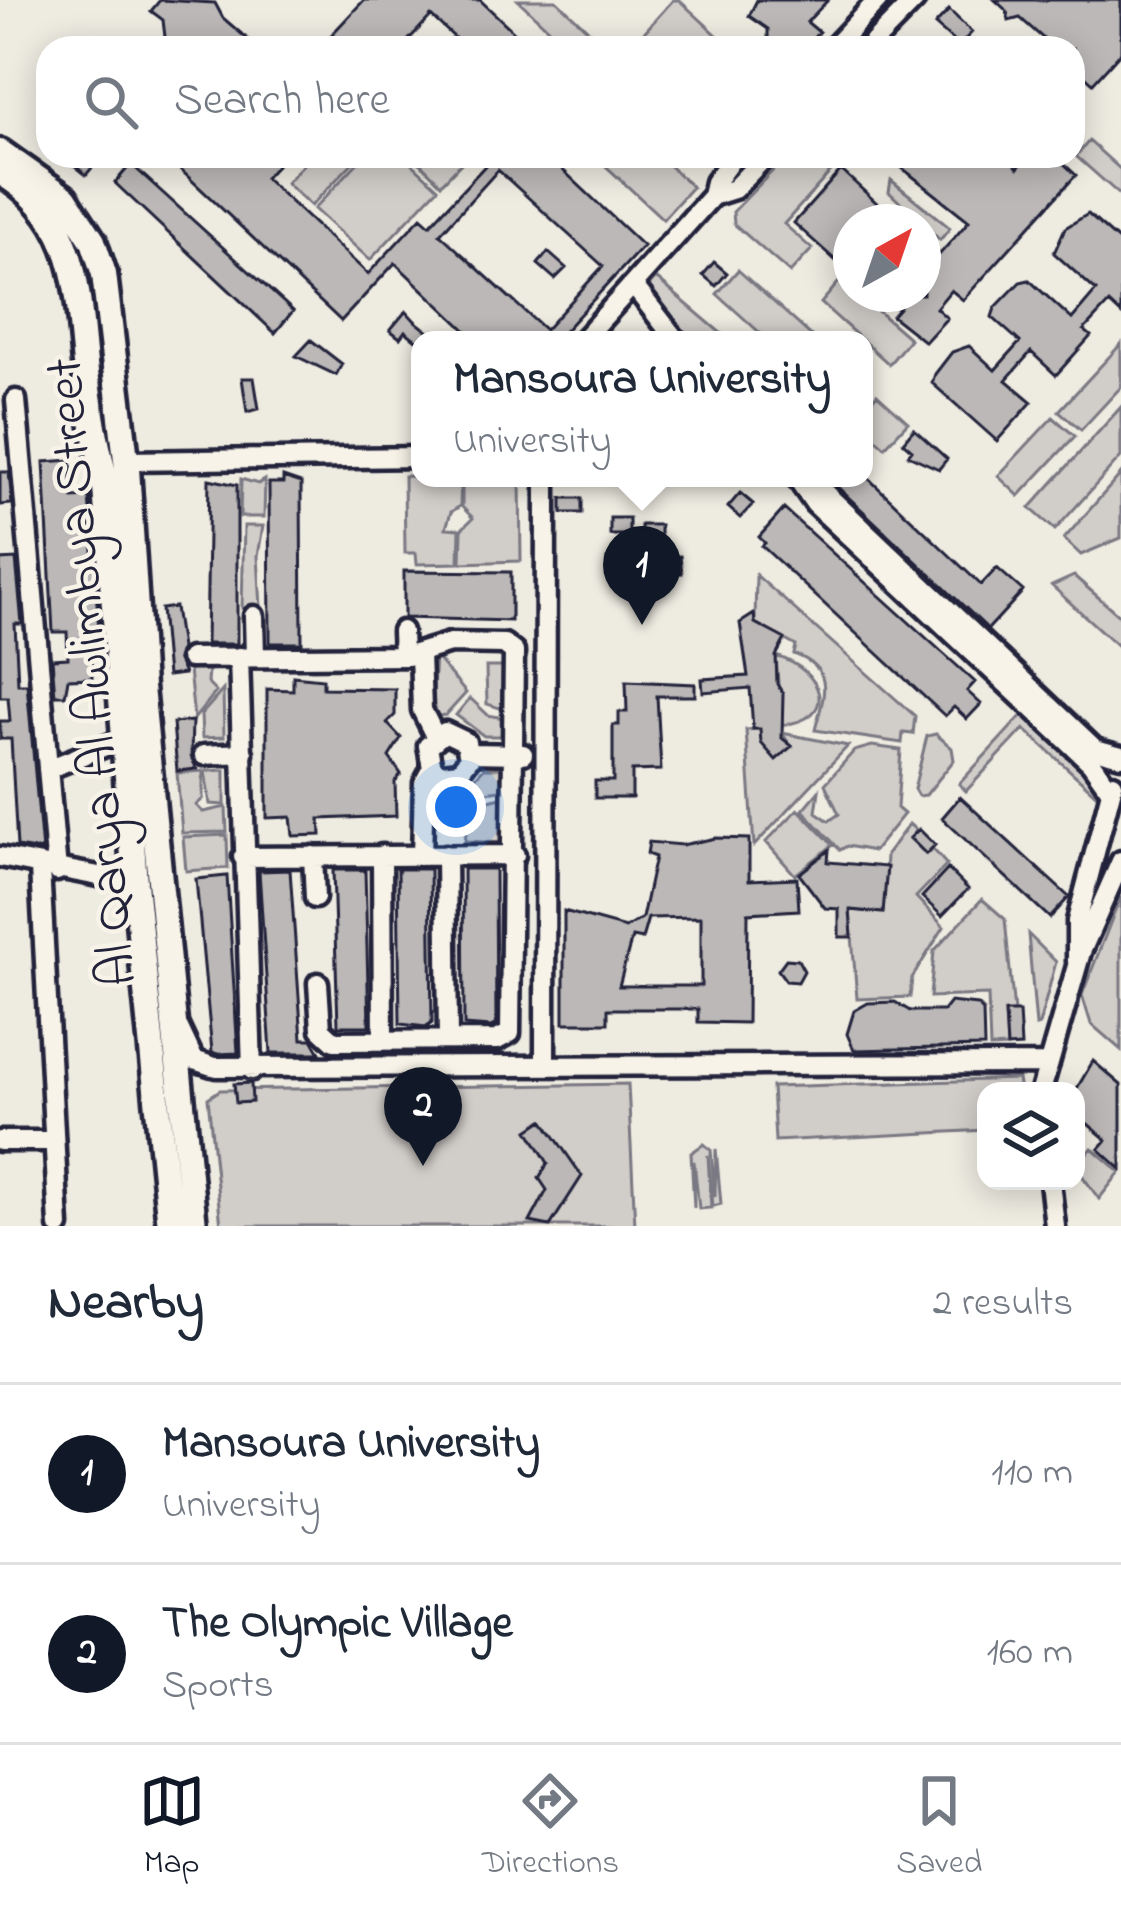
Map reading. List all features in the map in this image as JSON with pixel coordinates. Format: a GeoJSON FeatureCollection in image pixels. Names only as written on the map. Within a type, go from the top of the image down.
{"type":"FeatureCollection","features":[{"type":"Feature","properties":{"kind":"main road","name":"Al Qarya Al Awlimbya Street"},"geometry":{"type":"LineString","coordinates":[[0,152],[65,197],[87,263],[126,461],[130,688],[122,739],[170,1226]]}},
{"type":"Feature","properties":{"kind":"main road","name":"Al Qarya Al Awlimbya Street"},"geometry":{"type":"LineString","coordinates":[[0,172],[39,200],[87,263],[90,412],[104,474],[173,1014],[194,1226]]}},
{"type":"Feature","properties":{"kind":"street"},"geometry":{"type":"LineString","coordinates":[[844,36],[878,0]]}},
{"type":"Feature","properties":{"kind":"street"},"geometry":{"type":"LineString","coordinates":[[880,36],[915,0]]}},
{"type":"Feature","properties":{"kind":"street"},"geometry":{"type":"LineString","coordinates":[[592,331],[712,196],[725,168]]}},
{"type":"Feature","properties":{"kind":"street"},"geometry":{"type":"LineString","coordinates":[[712,196],[734,190],[755,168]]}},
{"type":"Feature","properties":{"kind":"street"},"geometry":{"type":"LineString","coordinates":[[634,286],[669,331]]}},
{"type":"Feature","properties":{"kind":"street"},"geometry":{"type":"LineString","coordinates":[[16,400],[48,769],[59,1226]]}},
{"type":"Feature","properties":{"kind":"street"},"geometry":{"type":"LineString","coordinates":[[126,461],[411,457]]}},
{"type":"Feature","properties":{"kind":"street"},"geometry":{"type":"LineString","coordinates":[[545,1066],[546,487]]}},
{"type":"Feature","properties":{"kind":"street"},"geometry":{"type":"LineString","coordinates":[[811,487],[826,494],[1026,692],[1111,791]]}},
{"type":"Feature","properties":{"kind":"street"},"geometry":{"type":"LineString","coordinates":[[252,1070],[243,753],[247,657],[254,616]]}},
{"type":"Feature","properties":{"kind":"street"},"geometry":{"type":"LineString","coordinates":[[402,631],[422,710],[435,736]]}},
{"type":"Feature","properties":{"kind":"street"},"geometry":{"type":"LineString","coordinates":[[190,658],[411,655],[450,643],[500,643],[512,649],[516,754],[512,1028],[502,1039],[327,1038],[321,1029],[318,982]]}},
{"type":"Feature","properties":{"kind":"street"},"geometry":{"type":"LineString","coordinates":[[1026,692],[1100,752],[1121,756],[1077,921],[1078,965]]}},
{"type":"Feature","properties":{"kind":"street"},"geometry":{"type":"LineString","coordinates":[[435,736],[457,734],[470,753]]}},
{"type":"Feature","properties":{"kind":"street"},"geometry":{"type":"LineString","coordinates":[[435,736],[426,752],[432,768],[447,775],[459,772],[470,753]]}},
{"type":"Feature","properties":{"kind":"street"},"geometry":{"type":"LineString","coordinates":[[48,769],[122,739]]}},
{"type":"Feature","properties":{"kind":"street"},"geometry":{"type":"LineString","coordinates":[[204,755],[243,753]]}},
{"type":"Feature","properties":{"kind":"street"},"geometry":{"type":"LineString","coordinates":[[470,753],[546,754]]}},
{"type":"Feature","properties":{"kind":"street"},"geometry":{"type":"LineString","coordinates":[[422,855],[424,783],[432,768]]}},
{"type":"Feature","properties":{"kind":"street"},"geometry":{"type":"LineString","coordinates":[[382,855],[383,1041]]}},
{"type":"Feature","properties":{"kind":"street"},"geometry":{"type":"LineString","coordinates":[[446,855],[448,1040]]}},
{"type":"Feature","properties":{"kind":"street"},"geometry":{"type":"LineString","coordinates":[[243,857],[515,855]]}},
{"type":"Feature","properties":{"kind":"street"},"geometry":{"type":"LineString","coordinates":[[0,856],[135,883]]}},
{"type":"Feature","properties":{"kind":"street"},"geometry":{"type":"LineString","coordinates":[[313,856],[315,898]]}},
{"type":"Feature","properties":{"kind":"street"},"geometry":{"type":"LineString","coordinates":[[1043,1082],[1078,965],[1121,861]]}},
{"type":"Feature","properties":{"kind":"street"},"geometry":{"type":"LineString","coordinates":[[173,1014],[194,1060],[218,1071]]}},
{"type":"Feature","properties":{"kind":"street"},"geometry":{"type":"LineString","coordinates":[[182,1097],[192,1082],[218,1071],[1049,1064]]}},
{"type":"Feature","properties":{"kind":"street"},"geometry":{"type":"LineString","coordinates":[[0,1141],[55,1141]]}},
{"type":"Feature","properties":{"kind":"street"},"geometry":{"type":"LineString","coordinates":[[1051,1190],[1055,1226]]}},
{"type":"Feature","properties":{"kind":"shaded area"},"geometry":{"type":"Polygon","coordinates":[[[518,0],[556,0],[594,36],[556,36],[518,0]]]}},
{"type":"Feature","properties":{"kind":"shaded area"},"geometry":{"type":"Polygon","coordinates":[[[673,0],[679,0],[718,36],[641,36],[673,0]]]}},
{"type":"Feature","properties":{"kind":"shaded area"},"geometry":{"type":"Polygon","coordinates":[[[1089,141],[1121,170],[1121,196],[1085,164],[1089,141]]]}},
{"type":"Feature","properties":{"kind":"shaded area"},"geometry":{"type":"Polygon","coordinates":[[[300,168],[347,168],[311,206],[286,183],[300,168]]]}},
{"type":"Feature","properties":{"kind":"shaded area"},"geometry":{"type":"Polygon","coordinates":[[[353,168],[417,168],[438,188],[370,260],[314,209],[353,168]]]}},
{"type":"Feature","properties":{"kind":"shaded area"},"geometry":{"type":"Polygon","coordinates":[[[425,168],[456,168],[441,184],[425,168]]]}},
{"type":"Feature","properties":{"kind":"shaded area"},"geometry":{"type":"Polygon","coordinates":[[[608,168],[672,168],[692,187],[663,219],[608,168]]]}},
{"type":"Feature","properties":{"kind":"shaded area"},"geometry":{"type":"Polygon","coordinates":[[[775,168],[834,168],[784,224],[812,249],[790,273],[734,224],[733,212],[775,168]]]}},
{"type":"Feature","properties":{"kind":"shaded area"},"geometry":{"type":"Polygon","coordinates":[[[891,180],[920,204],[902,204],[889,192],[891,180]]]}},
{"type":"Feature","properties":{"kind":"shaded area"},"geometry":{"type":"Polygon","coordinates":[[[738,270],[806,331],[758,331],[717,294],[738,270]]]}},
{"type":"Feature","properties":{"kind":"shaded area"},"geometry":{"type":"Polygon","coordinates":[[[656,278],[718,331],[682,331],[649,286],[656,278]]]}},
{"type":"Feature","properties":{"kind":"shaded area"},"geometry":{"type":"Polygon","coordinates":[[[833,289],[833,312],[879,312],[910,339],[889,364],[873,350],[873,331],[852,331],[821,303],[833,289]]]}},
{"type":"Feature","properties":{"kind":"shaded area"},"geometry":{"type":"Polygon","coordinates":[[[1121,344],[1121,387],[1081,430],[1059,411],[1121,344]]]}},
{"type":"Feature","properties":{"kind":"shaded area"},"geometry":{"type":"Polygon","coordinates":[[[877,394],[908,422],[885,447],[873,436],[877,394]]]}},
{"type":"Feature","properties":{"kind":"shaded area"},"geometry":{"type":"Polygon","coordinates":[[[1121,407],[1121,457],[1055,530],[1030,508],[1121,407]]]}},
{"type":"Feature","properties":{"kind":"shaded area"},"geometry":{"type":"Polygon","coordinates":[[[1053,417],[1075,436],[1019,496],[998,476],[1053,417]]]}},
{"type":"Feature","properties":{"kind":"shaded area"},"geometry":{"type":"Polygon","coordinates":[[[1121,474],[1121,538],[1081,555],[1064,539],[1121,474]]]}},
{"type":"Feature","properties":{"kind":"shaded area"},"geometry":{"type":"Polygon","coordinates":[[[404,476],[411,476],[411,487],[461,487],[460,506],[451,512],[446,528],[460,529],[459,563],[417,564],[416,553],[405,553],[404,476]]]}},
{"type":"Feature","properties":{"kind":"shaded area"},"geometry":{"type":"Polygon","coordinates":[[[241,479],[258,484],[265,480],[264,517],[240,517],[241,479]]]}},
{"type":"Feature","properties":{"kind":"shaded area"},"geometry":{"type":"Polygon","coordinates":[[[462,487],[520,487],[521,561],[461,563],[462,529],[473,518],[462,507],[462,487]]]}},
{"type":"Feature","properties":{"kind":"shaded area"},"geometry":{"type":"Polygon","coordinates":[[[244,526],[263,526],[258,556],[261,608],[242,608],[244,526]]]}},
{"type":"Feature","properties":{"kind":"shaded area"},"geometry":{"type":"Polygon","coordinates":[[[756,575],[915,716],[913,734],[903,733],[902,743],[815,730],[822,676],[794,654],[796,646],[755,623],[756,575]]]}},
{"type":"Feature","properties":{"kind":"shaded area"},"geometry":{"type":"Polygon","coordinates":[[[1074,576],[1121,617],[1121,649],[1052,586],[1074,576]]]}},
{"type":"Feature","properties":{"kind":"shaded area"},"geometry":{"type":"Polygon","coordinates":[[[435,656],[466,693],[446,715],[438,716],[432,706],[435,656]]]}},
{"type":"Feature","properties":{"kind":"shaded area"},"geometry":{"type":"Polygon","coordinates":[[[776,656],[805,672],[819,694],[812,714],[800,721],[781,725],[776,656]]]}},
{"type":"Feature","properties":{"kind":"shaded area"},"geometry":{"type":"Polygon","coordinates":[[[486,667],[506,667],[506,710],[487,704],[486,667]]]}},
{"type":"Feature","properties":{"kind":"shaded area"},"geometry":{"type":"Polygon","coordinates":[[[189,670],[208,670],[207,683],[216,692],[194,719],[189,670]]]}},
{"type":"Feature","properties":{"kind":"shaded area"},"geometry":{"type":"Polygon","coordinates":[[[223,690],[224,737],[202,738],[201,715],[223,690]]]}},
{"type":"Feature","properties":{"kind":"shaded area"},"geometry":{"type":"Polygon","coordinates":[[[470,698],[488,715],[509,719],[508,736],[484,736],[456,715],[470,698]]]}},
{"type":"Feature","properties":{"kind":"shaded area"},"geometry":{"type":"Polygon","coordinates":[[[1024,713],[1104,785],[1096,794],[1024,729],[966,791],[959,784],[1024,713]]]}},
{"type":"Feature","properties":{"kind":"shaded area"},"geometry":{"type":"Polygon","coordinates":[[[760,729],[761,737],[791,746],[782,733],[848,746],[754,846],[746,730],[760,729]]]}},
{"type":"Feature","properties":{"kind":"shaded area"},"geometry":{"type":"Polygon","coordinates":[[[936,734],[952,748],[954,760],[926,795],[918,796],[914,789],[927,736],[936,734]]]}},
{"type":"Feature","properties":{"kind":"shaded area"},"geometry":{"type":"Polygon","coordinates":[[[872,746],[901,750],[897,808],[904,814],[874,851],[847,846],[840,850],[803,810],[819,791],[816,812],[829,821],[839,814],[825,784],[854,751],[872,746]]]}},
{"type":"Feature","properties":{"kind":"shaded area"},"geometry":{"type":"Polygon","coordinates":[[[484,768],[507,768],[507,789],[486,792],[470,809],[456,785],[472,781],[484,768]]]}},
{"type":"Feature","properties":{"kind":"shaded area"},"geometry":{"type":"Polygon","coordinates":[[[225,770],[225,805],[210,804],[205,771],[225,770]]]}},
{"type":"Feature","properties":{"kind":"shaded area"},"geometry":{"type":"Polygon","coordinates":[[[203,771],[203,799],[196,805],[203,812],[226,807],[227,832],[182,833],[177,773],[203,771]]]}},
{"type":"Feature","properties":{"kind":"shaded area"},"geometry":{"type":"Polygon","coordinates":[[[507,797],[507,843],[465,841],[476,809],[489,800],[507,797]]]}},
{"type":"Feature","properties":{"kind":"shaded area"},"geometry":{"type":"Polygon","coordinates":[[[798,809],[833,845],[795,875],[766,842],[798,809]]]}},
{"type":"Feature","properties":{"kind":"shaded area"},"geometry":{"type":"Polygon","coordinates":[[[909,824],[917,831],[910,839],[926,854],[932,848],[947,865],[916,897],[944,927],[912,978],[910,997],[857,999],[850,910],[883,912],[886,855],[909,824]]]}},
{"type":"Feature","properties":{"kind":"shaded area"},"geometry":{"type":"Polygon","coordinates":[[[227,835],[228,868],[186,871],[183,837],[227,835]]]}},
{"type":"Feature","properties":{"kind":"shaded area"},"geometry":{"type":"Polygon","coordinates":[[[1120,898],[1121,1050],[1091,1024],[1082,995],[1120,898]]]}},
{"type":"Feature","properties":{"kind":"shaded area"},"geometry":{"type":"Polygon","coordinates":[[[982,899],[1005,919],[1014,1012],[1005,1013],[1007,1047],[990,1048],[988,995],[930,997],[934,951],[982,899]]]}},
{"type":"Feature","properties":{"kind":"shaded area"},"geometry":{"type":"Polygon","coordinates":[[[1028,934],[1056,962],[1036,1026],[1028,934]]]}},
{"type":"Feature","properties":{"kind":"shaded area"},"geometry":{"type":"Polygon","coordinates":[[[1018,1079],[1018,1082],[977,1082],[977,1130],[775,1141],[772,1087],[1018,1079]]]}},
{"type":"Feature","properties":{"kind":"shaded area"},"geometry":{"type":"Polygon","coordinates":[[[628,1084],[635,1226],[221,1226],[208,1098],[220,1090],[628,1084]]]}},
{"type":"Feature","properties":{"kind":"shaded area"},"geometry":{"type":"Polygon","coordinates":[[[704,1144],[711,1150],[715,1197],[716,1149],[721,1204],[713,1206],[708,1155],[711,1208],[699,1209],[694,1161],[694,1208],[691,1153],[704,1144]]]}},
{"type":"Feature","properties":{"kind":"shaded area"},"geometry":{"type":"Polygon","coordinates":[[[1092,1148],[1120,1172],[1099,1199],[1085,1180],[1085,1156],[1092,1148]]]}},
{"type":"Feature","properties":{"kind":"building"},"geometry":{"type":"Polygon","coordinates":[[[160,0],[215,3],[223,18],[244,36],[165,36],[163,20],[151,11],[160,0]]]}},
{"type":"Feature","properties":{"kind":"building"},"geometry":{"type":"Polygon","coordinates":[[[364,0],[480,0],[518,36],[453,36],[431,16],[412,36],[330,36],[364,0]]]}},
{"type":"Feature","properties":{"kind":"building"},"geometry":{"type":"Polygon","coordinates":[[[757,0],[828,0],[807,22],[819,32],[815,36],[768,36],[768,29],[749,16],[757,0]]]}},
{"type":"Feature","properties":{"kind":"building"},"geometry":{"type":"Polygon","coordinates":[[[995,0],[1121,0],[1121,52],[1093,83],[1085,76],[1085,36],[1040,36],[1020,18],[1009,21],[1007,11],[995,0]]]}},
{"type":"Feature","properties":{"kind":"building"},"geometry":{"type":"Polygon","coordinates":[[[949,10],[972,32],[948,36],[935,25],[949,10]]]}},
{"type":"Feature","properties":{"kind":"building"},"geometry":{"type":"Polygon","coordinates":[[[128,168],[135,168],[293,311],[275,333],[115,183],[128,168]]]}},
{"type":"Feature","properties":{"kind":"building"},"geometry":{"type":"Polygon","coordinates":[[[179,168],[274,168],[265,178],[368,274],[421,217],[430,225],[483,168],[561,168],[643,246],[564,331],[467,331],[395,263],[341,321],[179,168]],[[498,170],[440,234],[545,330],[603,266],[498,170]]]}},
{"type":"Feature","properties":{"kind":"building"},"geometry":{"type":"Polygon","coordinates":[[[902,168],[1068,168],[1076,175],[963,300],[951,290],[941,302],[941,253],[969,221],[902,168]]]}},
{"type":"Feature","properties":{"kind":"building"},"geometry":{"type":"Polygon","coordinates":[[[841,170],[878,204],[833,204],[833,258],[794,223],[841,170]]]}},
{"type":"Feature","properties":{"kind":"building"},"geometry":{"type":"Polygon","coordinates":[[[1088,214],[1121,243],[1121,314],[1109,303],[1084,330],[1091,336],[1056,375],[1031,352],[1006,380],[1032,402],[997,441],[932,383],[935,374],[952,352],[969,346],[995,370],[1020,342],[992,317],[1020,282],[1029,280],[1072,319],[1096,291],[1054,253],[1065,228],[1088,214]]]}},
{"type":"Feature","properties":{"kind":"building"},"geometry":{"type":"Polygon","coordinates":[[[548,252],[566,268],[555,279],[538,264],[548,252]]]}},
{"type":"Feature","properties":{"kind":"building"},"geometry":{"type":"Polygon","coordinates":[[[714,262],[727,273],[716,286],[703,275],[714,262]]]}},
{"type":"Feature","properties":{"kind":"building"},"geometry":{"type":"Polygon","coordinates":[[[406,311],[428,331],[411,331],[411,336],[405,331],[400,338],[390,330],[406,311]]]}},
{"type":"Feature","properties":{"kind":"building"},"geometry":{"type":"Polygon","coordinates":[[[896,312],[940,312],[947,318],[925,342],[892,316],[896,312]]]}},
{"type":"Feature","properties":{"kind":"building"},"geometry":{"type":"Polygon","coordinates":[[[311,340],[342,364],[336,375],[296,356],[311,340]]]}},
{"type":"Feature","properties":{"kind":"building"},"geometry":{"type":"Polygon","coordinates":[[[242,378],[254,378],[259,409],[247,412],[242,378]]]}},
{"type":"Feature","properties":{"kind":"building"},"geometry":{"type":"Polygon","coordinates":[[[914,429],[947,459],[939,469],[908,455],[912,450],[903,442],[914,429]]]}},
{"type":"Feature","properties":{"kind":"building"},"geometry":{"type":"Polygon","coordinates":[[[71,460],[73,498],[89,497],[99,630],[90,631],[92,678],[68,679],[65,695],[55,695],[52,659],[68,658],[67,632],[53,632],[44,462],[71,460]]]}},
{"type":"Feature","properties":{"kind":"building"},"geometry":{"type":"Polygon","coordinates":[[[0,472],[9,472],[12,504],[0,505],[0,472]]]}},
{"type":"Feature","properties":{"kind":"building"},"geometry":{"type":"Polygon","coordinates":[[[283,477],[301,483],[302,643],[270,643],[269,483],[283,483],[283,477]]]}},
{"type":"Feature","properties":{"kind":"building"},"geometry":{"type":"Polygon","coordinates":[[[209,479],[237,485],[237,644],[206,644],[209,479]]]}},
{"type":"Feature","properties":{"kind":"building"},"geometry":{"type":"Polygon","coordinates":[[[873,483],[981,585],[997,568],[1023,591],[988,629],[838,487],[873,487],[873,483]]]}},
{"type":"Feature","properties":{"kind":"building"},"geometry":{"type":"Polygon","coordinates":[[[740,493],[753,504],[740,518],[728,507],[740,493]]]}},
{"type":"Feature","properties":{"kind":"building"},"geometry":{"type":"Polygon","coordinates":[[[562,498],[582,498],[582,513],[562,513],[562,498]]]}},
{"type":"Feature","properties":{"kind":"building"},"geometry":{"type":"Polygon","coordinates":[[[784,509],[975,682],[967,691],[981,704],[967,719],[954,707],[945,716],[762,546],[765,543],[759,537],[784,509]]]}},
{"type":"Feature","properties":{"kind":"building"},"geometry":{"type":"Polygon","coordinates":[[[610,518],[629,518],[629,535],[610,535],[610,518]]]}},
{"type":"Feature","properties":{"kind":"building"},"geometry":{"type":"Polygon","coordinates":[[[641,525],[660,525],[660,557],[680,556],[682,573],[608,574],[607,559],[641,558],[641,525]]]}},
{"type":"Feature","properties":{"kind":"building"},"geometry":{"type":"Polygon","coordinates":[[[16,559],[22,624],[15,624],[18,684],[27,684],[42,851],[17,847],[11,739],[0,739],[0,721],[10,721],[8,697],[0,697],[0,560],[16,559]]]}},
{"type":"Feature","properties":{"kind":"building"},"geometry":{"type":"Polygon","coordinates":[[[404,571],[511,572],[511,621],[404,618],[404,571]]]}},
{"type":"Feature","properties":{"kind":"building"},"geometry":{"type":"Polygon","coordinates":[[[175,607],[181,648],[177,659],[184,674],[167,676],[161,609],[175,607]]]}},
{"type":"Feature","properties":{"kind":"building"},"geometry":{"type":"Polygon","coordinates":[[[754,614],[755,623],[785,639],[776,656],[777,684],[783,694],[782,738],[792,746],[776,760],[761,743],[760,729],[753,729],[750,688],[703,692],[702,679],[748,676],[740,623],[754,614]]]}},
{"type":"Feature","properties":{"kind":"building"},"geometry":{"type":"Polygon","coordinates":[[[293,676],[323,679],[323,688],[395,689],[395,715],[387,723],[401,738],[389,757],[401,774],[395,782],[396,816],[320,819],[321,835],[293,836],[291,817],[267,818],[267,689],[293,690],[293,676]]]}},
{"type":"Feature","properties":{"kind":"building"},"geometry":{"type":"Polygon","coordinates":[[[626,681],[695,684],[695,696],[657,696],[661,770],[632,771],[632,798],[595,798],[595,781],[613,781],[613,725],[619,725],[619,712],[627,712],[626,681]]]}},
{"type":"Feature","properties":{"kind":"building"},"geometry":{"type":"Polygon","coordinates":[[[192,721],[191,757],[197,769],[177,771],[173,723],[192,721]]]}},
{"type":"Feature","properties":{"kind":"building"},"geometry":{"type":"Polygon","coordinates":[[[960,797],[1069,897],[1050,918],[942,818],[960,797]]]}},
{"type":"Feature","properties":{"kind":"building"},"geometry":{"type":"Polygon","coordinates":[[[919,829],[935,845],[926,854],[910,838],[919,829]]]}},
{"type":"Feature","properties":{"kind":"building"},"geometry":{"type":"Polygon","coordinates":[[[716,838],[749,839],[749,880],[797,878],[799,910],[748,913],[747,1023],[698,1022],[698,1009],[608,1009],[608,1023],[564,1023],[564,911],[625,928],[642,918],[655,857],[647,854],[649,842],[682,845],[716,838]],[[701,917],[648,918],[642,939],[632,937],[619,986],[701,986],[701,917]]]}},
{"type":"Feature","properties":{"kind":"building"},"geometry":{"type":"Polygon","coordinates":[[[829,850],[828,862],[887,867],[883,913],[850,910],[852,937],[839,937],[839,909],[825,908],[799,874],[829,850]]]}},
{"type":"Feature","properties":{"kind":"building"},"geometry":{"type":"Polygon","coordinates":[[[398,869],[430,869],[432,1023],[427,1027],[400,1024],[398,869]]]}},
{"type":"Feature","properties":{"kind":"building"},"geometry":{"type":"Polygon","coordinates":[[[463,869],[495,869],[496,1024],[491,1027],[464,1025],[463,869]]]}},
{"type":"Feature","properties":{"kind":"building"},"geometry":{"type":"Polygon","coordinates":[[[948,869],[968,889],[942,916],[922,897],[948,869]]]}},
{"type":"Feature","properties":{"kind":"building"},"geometry":{"type":"Polygon","coordinates":[[[290,870],[302,1039],[312,1039],[320,1053],[271,1053],[259,871],[290,870]]]}},
{"type":"Feature","properties":{"kind":"building"},"geometry":{"type":"Polygon","coordinates":[[[333,870],[365,870],[369,1026],[338,1026],[333,870]]]}},
{"type":"Feature","properties":{"kind":"building"},"geometry":{"type":"Polygon","coordinates":[[[227,876],[238,1053],[217,1054],[212,1052],[196,879],[227,876]]]}},
{"type":"Feature","properties":{"kind":"building"},"geometry":{"type":"Polygon","coordinates":[[[786,959],[798,960],[804,971],[798,982],[786,981],[778,970],[786,959]]]}},
{"type":"Feature","properties":{"kind":"building"},"geometry":{"type":"Polygon","coordinates":[[[895,1002],[910,1011],[943,1011],[950,1002],[977,1005],[983,1011],[984,1047],[854,1050],[847,1034],[854,1011],[868,1003],[895,1002]]]}},
{"type":"Feature","properties":{"kind":"building"},"geometry":{"type":"Polygon","coordinates":[[[1005,1012],[1019,1012],[1021,1046],[1007,1047],[1005,1012]]]}},
{"type":"Feature","properties":{"kind":"building"},"geometry":{"type":"Polygon","coordinates":[[[1093,1061],[1121,1085],[1121,1169],[1099,1149],[1107,1140],[1085,1122],[1085,1082],[1081,1082],[1093,1061]]]}},
{"type":"Feature","properties":{"kind":"building"},"geometry":{"type":"Polygon","coordinates":[[[251,1083],[252,1102],[236,1103],[234,1084],[251,1083]]]}},
{"type":"Feature","properties":{"kind":"building"},"geometry":{"type":"Polygon","coordinates":[[[543,1120],[582,1176],[550,1226],[530,1222],[547,1190],[539,1178],[548,1163],[528,1130],[543,1120]]]}},
{"type":"Feature","properties":{"kind":"place","name":"Mansoura University"},"geometry":{"type":"Point","coordinates":[642,625]}},
{"type":"Feature","properties":{"kind":"place","name":"The Olympic Village"},"geometry":{"type":"Point","coordinates":[423,1166]}}]}
